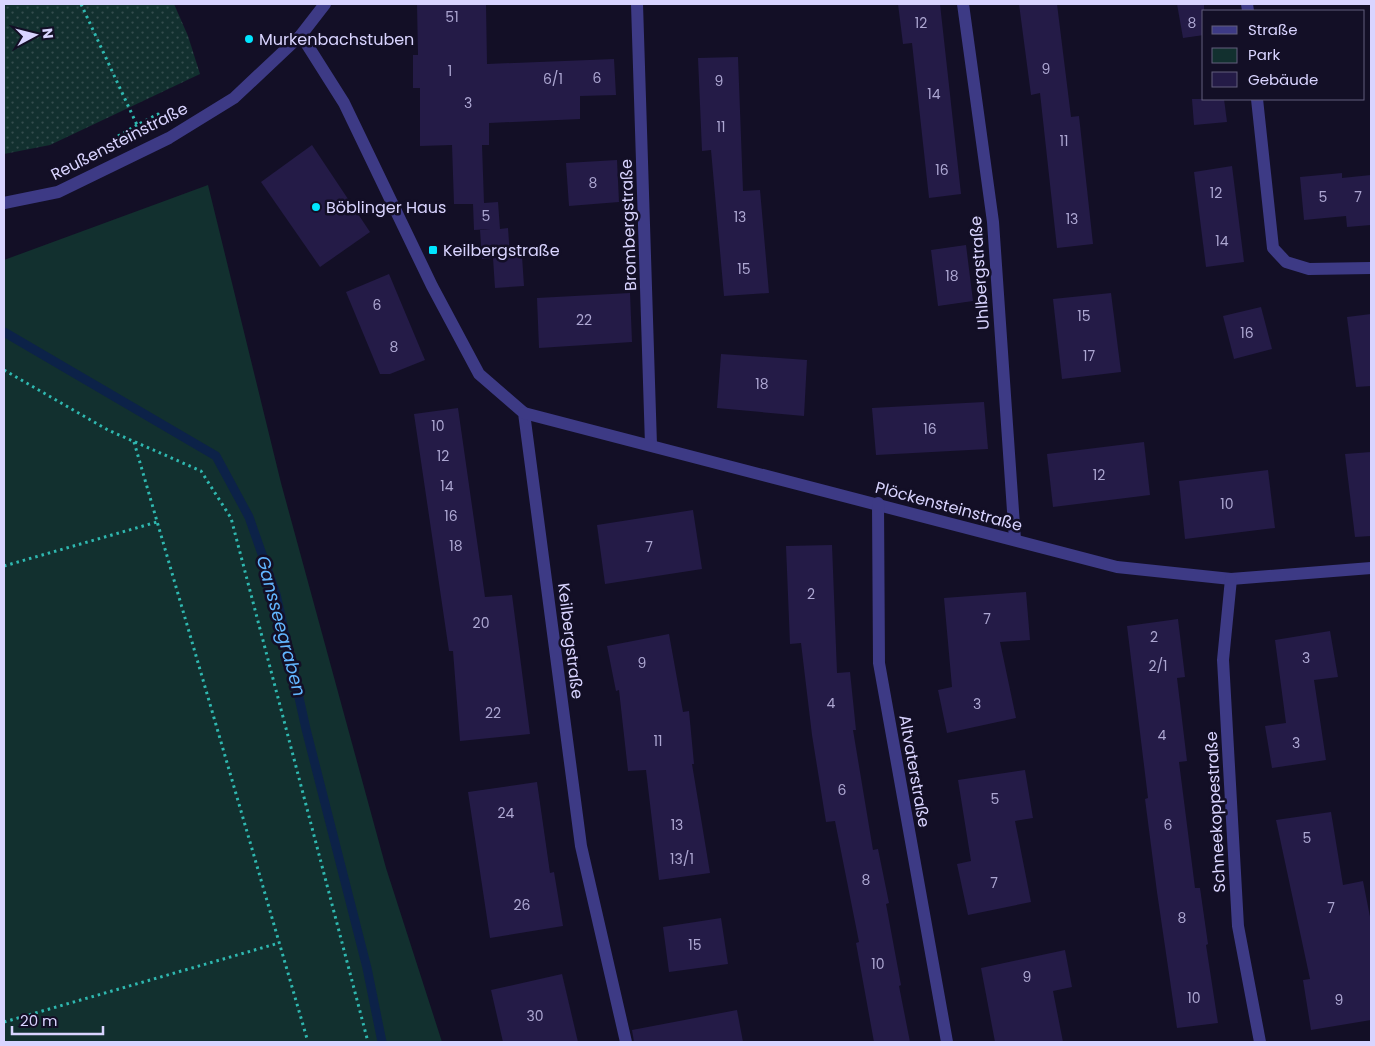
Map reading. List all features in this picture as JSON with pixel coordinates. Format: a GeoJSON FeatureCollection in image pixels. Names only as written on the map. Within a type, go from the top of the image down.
{"type":"FeatureCollection","features":[{"type":"Feature","properties":{"kind":"street","name":"Reußensteinstraße"},"geometry":{"type":"LineString","coordinates":[[4,203],[58,192],[169,138],[234,98],[301,35],[325,4]]}},
{"type":"Feature","properties":{"kind":"street","name":"Brombergstraße"},"geometry":{"type":"LineString","coordinates":[[637,4],[651,445]]}},
{"type":"Feature","properties":{"kind":"street","name":"Uhlbergstraße"},"geometry":{"type":"LineString","coordinates":[[963,4],[993,222],[1015,540]]}},
{"type":"Feature","properties":{"kind":"street"},"geometry":{"type":"LineString","coordinates":[[301,35],[344,102],[432,286],[479,374],[524,413]]}},
{"type":"Feature","properties":{"kind":"street"},"geometry":{"type":"LineString","coordinates":[[1257,100],[1273,248],[1286,262],[1309,268],[1371,268]]}},
{"type":"Feature","properties":{"kind":"street","name":"Plöckensteinstraße"},"geometry":{"type":"LineString","coordinates":[[524,413],[878,503],[1117,567],[1231,579],[1371,568]]}},
{"type":"Feature","properties":{"kind":"street","name":"Keilbergstraße"},"geometry":{"type":"LineString","coordinates":[[524,413],[581,846],[626,1042]]}},
{"type":"Feature","properties":{"kind":"street","name":"Altvaterstraße"},"geometry":{"type":"LineString","coordinates":[[878,503],[879,663],[947,1042]]}},
{"type":"Feature","properties":{"kind":"street","name":"Schneekoppestraße"},"geometry":{"type":"LineString","coordinates":[[1231,579],[1223,660],[1238,926],[1260,1042]]}},
{"type":"Feature","properties":{"kind":"path"},"geometry":{"type":"LineString","coordinates":[[81,4],[137,125]]}},
{"type":"Feature","properties":{"kind":"path"},"geometry":{"type":"LineString","coordinates":[[112,139],[158,114],[169,138]]}},
{"type":"Feature","properties":{"kind":"path"},"geometry":{"type":"LineString","coordinates":[[4,370],[108,430],[201,471],[231,518],[365,1022],[368,1042]]}},
{"type":"Feature","properties":{"kind":"path"},"geometry":{"type":"LineString","coordinates":[[134,441],[308,1042]]}},
{"type":"Feature","properties":{"kind":"path"},"geometry":{"type":"LineString","coordinates":[[4,566],[157,522]]}},
{"type":"Feature","properties":{"kind":"path"},"geometry":{"type":"LineString","coordinates":[[4,1022],[279,943]]}},
{"type":"Feature","properties":{"kind":"green space"},"geometry":{"type":"Polygon","coordinates":[[[4,4],[174,4],[188,36],[200,74],[50,145],[4,154],[4,4]]]}},
{"type":"Feature","properties":{"kind":"green space"},"geometry":{"type":"Polygon","coordinates":[[[208,185],[281,483],[386,868],[442,1042],[4,1042],[4,260],[208,185]]]}},
{"type":"Feature","properties":{"kind":"building"},"geometry":{"type":"Polygon","coordinates":[[[417,4],[486,4],[487,64],[614,59],[616,95],[580,96],[580,119],[489,123],[489,145],[482,145],[484,203],[498,202],[500,229],[508,228],[510,256],[482,259],[480,230],[490,229],[474,230],[473,204],[454,204],[452,145],[420,146],[420,88],[413,88],[413,55],[418,55],[417,4]]]}},
{"type":"Feature","properties":{"kind":"building"},"geometry":{"type":"Polygon","coordinates":[[[898,4],[940,4],[961,194],[929,198],[912,43],[903,44],[898,4]]]}},
{"type":"Feature","properties":{"kind":"building"},"geometry":{"type":"Polygon","coordinates":[[[1019,4],[1057,4],[1071,117],[1079,116],[1093,244],[1057,248],[1040,93],[1031,95],[1019,4]]]}},
{"type":"Feature","properties":{"kind":"building"},"geometry":{"type":"Polygon","coordinates":[[[1177,4],[1204,4],[1204,10],[1202,10],[1202,35],[1183,38],[1177,4]]]}},
{"type":"Feature","properties":{"kind":"building"},"geometry":{"type":"Polygon","coordinates":[[[738,57],[743,191],[760,190],[769,293],[724,296],[711,150],[702,151],[698,58],[738,57]]]}},
{"type":"Feature","properties":{"kind":"building"},"geometry":{"type":"Polygon","coordinates":[[[1192,99],[1224,100],[1227,122],[1194,125],[1192,99]]]}},
{"type":"Feature","properties":{"kind":"building","name":"Böblinger Haus"},"geometry":{"type":"Polygon","coordinates":[[[312,145],[370,232],[320,267],[261,182],[312,145]]]}},
{"type":"Feature","properties":{"kind":"building"},"geometry":{"type":"Polygon","coordinates":[[[617,160],[619,202],[569,206],[566,163],[617,160]]]}},
{"type":"Feature","properties":{"kind":"building"},"geometry":{"type":"Polygon","coordinates":[[[1232,166],[1244,262],[1206,267],[1194,172],[1232,166]]]}},
{"type":"Feature","properties":{"kind":"building"},"geometry":{"type":"Polygon","coordinates":[[[1342,173],[1342,178],[1371,175],[1371,225],[1347,227],[1346,216],[1304,220],[1300,177],[1342,173]]]}},
{"type":"Feature","properties":{"kind":"building"},"geometry":{"type":"Polygon","coordinates":[[[966,245],[973,301],[938,306],[931,250],[966,245]]]}},
{"type":"Feature","properties":{"kind":"building"},"geometry":{"type":"Polygon","coordinates":[[[522,256],[524,286],[495,288],[493,258],[522,256]]]}},
{"type":"Feature","properties":{"kind":"building"},"geometry":{"type":"Polygon","coordinates":[[[389,274],[425,360],[390,374],[380,374],[346,292],[389,274]]]}},
{"type":"Feature","properties":{"kind":"building"},"geometry":{"type":"Polygon","coordinates":[[[630,293],[632,342],[539,348],[537,298],[630,293]]]}},
{"type":"Feature","properties":{"kind":"building"},"geometry":{"type":"Polygon","coordinates":[[[1111,293],[1121,372],[1062,379],[1053,299],[1111,293]]]}},
{"type":"Feature","properties":{"kind":"building"},"geometry":{"type":"Polygon","coordinates":[[[1261,307],[1272,349],[1234,359],[1223,316],[1261,307]]]}},
{"type":"Feature","properties":{"kind":"building"},"geometry":{"type":"Polygon","coordinates":[[[1371,314],[1371,386],[1356,387],[1347,317],[1371,314]]]}},
{"type":"Feature","properties":{"kind":"building"},"geometry":{"type":"Polygon","coordinates":[[[721,354],[807,360],[804,416],[717,408],[721,354]]]}},
{"type":"Feature","properties":{"kind":"building"},"geometry":{"type":"Polygon","coordinates":[[[984,402],[988,449],[876,455],[872,408],[984,402]]]}},
{"type":"Feature","properties":{"kind":"building"},"geometry":{"type":"Polygon","coordinates":[[[458,408],[485,597],[512,595],[530,734],[460,741],[453,651],[449,651],[414,414],[458,408]]]}},
{"type":"Feature","properties":{"kind":"building"},"geometry":{"type":"Polygon","coordinates":[[[1144,442],[1150,495],[1053,507],[1047,454],[1144,442]]]}},
{"type":"Feature","properties":{"kind":"building"},"geometry":{"type":"Polygon","coordinates":[[[1371,452],[1371,536],[1355,537],[1345,454],[1371,452]]]}},
{"type":"Feature","properties":{"kind":"building"},"geometry":{"type":"Polygon","coordinates":[[[1268,470],[1275,528],[1185,539],[1179,481],[1268,470]]]}},
{"type":"Feature","properties":{"kind":"building"},"geometry":{"type":"Polygon","coordinates":[[[693,510],[702,569],[605,584],[597,525],[693,510]]]}},
{"type":"Feature","properties":{"kind":"building"},"geometry":{"type":"Polygon","coordinates":[[[832,545],[837,673],[850,672],[856,730],[853,730],[873,850],[878,849],[889,903],[886,904],[910,1042],[874,1042],[856,943],[859,942],[835,821],[826,822],[812,735],[801,643],[790,644],[786,546],[832,545]]]}},
{"type":"Feature","properties":{"kind":"building"},"geometry":{"type":"Polygon","coordinates":[[[1026,592],[1030,640],[1000,642],[1016,718],[947,733],[938,690],[952,687],[944,598],[1026,592]]]}},
{"type":"Feature","properties":{"kind":"building"},"geometry":{"type":"Polygon","coordinates":[[[1178,619],[1185,677],[1177,678],[1187,761],[1179,762],[1195,888],[1200,888],[1208,944],[1206,945],[1218,1023],[1177,1028],[1145,799],[1148,798],[1127,626],[1178,619]]]}},
{"type":"Feature","properties":{"kind":"building"},"geometry":{"type":"Polygon","coordinates":[[[1330,631],[1338,677],[1314,680],[1326,760],[1272,768],[1265,726],[1286,723],[1275,640],[1330,631]]]}},
{"type":"Feature","properties":{"kind":"building"},"geometry":{"type":"Polygon","coordinates":[[[669,634],[683,712],[689,711],[694,764],[692,764],[710,873],[659,880],[646,770],[628,771],[619,690],[616,691],[607,646],[669,634]]]}},
{"type":"Feature","properties":{"kind":"building"},"geometry":{"type":"Polygon","coordinates":[[[1025,770],[1033,818],[1015,821],[1031,902],[968,915],[957,864],[971,861],[958,780],[1025,770]]]}},
{"type":"Feature","properties":{"kind":"building"},"geometry":{"type":"Polygon","coordinates":[[[537,782],[550,873],[554,872],[563,926],[490,938],[468,792],[537,782]]]}},
{"type":"Feature","properties":{"kind":"building"},"geometry":{"type":"Polygon","coordinates":[[[1331,812],[1343,885],[1363,881],[1371,922],[1371,1020],[1311,1030],[1303,980],[1310,979],[1276,820],[1331,812]]]}},
{"type":"Feature","properties":{"kind":"building"},"geometry":{"type":"Polygon","coordinates":[[[721,918],[728,964],[669,972],[663,927],[721,918]]]}},
{"type":"Feature","properties":{"kind":"building"},"geometry":{"type":"Polygon","coordinates":[[[1065,950],[1072,987],[1053,991],[1063,1042],[995,1042],[981,968],[1065,950]]]}},
{"type":"Feature","properties":{"kind":"building"},"geometry":{"type":"Polygon","coordinates":[[[562,974],[578,1042],[503,1042],[491,990],[562,974]]]}},
{"type":"Feature","properties":{"kind":"building"},"geometry":{"type":"Polygon","coordinates":[[[737,1010],[743,1042],[634,1042],[632,1030],[737,1010]]]}},
{"type":"Feature","properties":{"kind":"waterway","name":"Gansseegraben"},"geometry":{"type":"LineString","coordinates":[[4,332],[216,456],[249,517],[276,594],[306,729],[367,968],[382,1042]]}},
{"type":"Feature","properties":{"kind":"place","name":"Murkenbachstuben"},"geometry":{"type":"Point","coordinates":[249,39]}},
{"type":"Feature","properties":{"kind":"place","name":"Böblinger Haus"},"geometry":{"type":"Point","coordinates":[316,207]}},
{"type":"Feature","properties":{"kind":"place","name":"Keilbergstraße"},"geometry":{"type":"Point","coordinates":[433,250]}}]}
